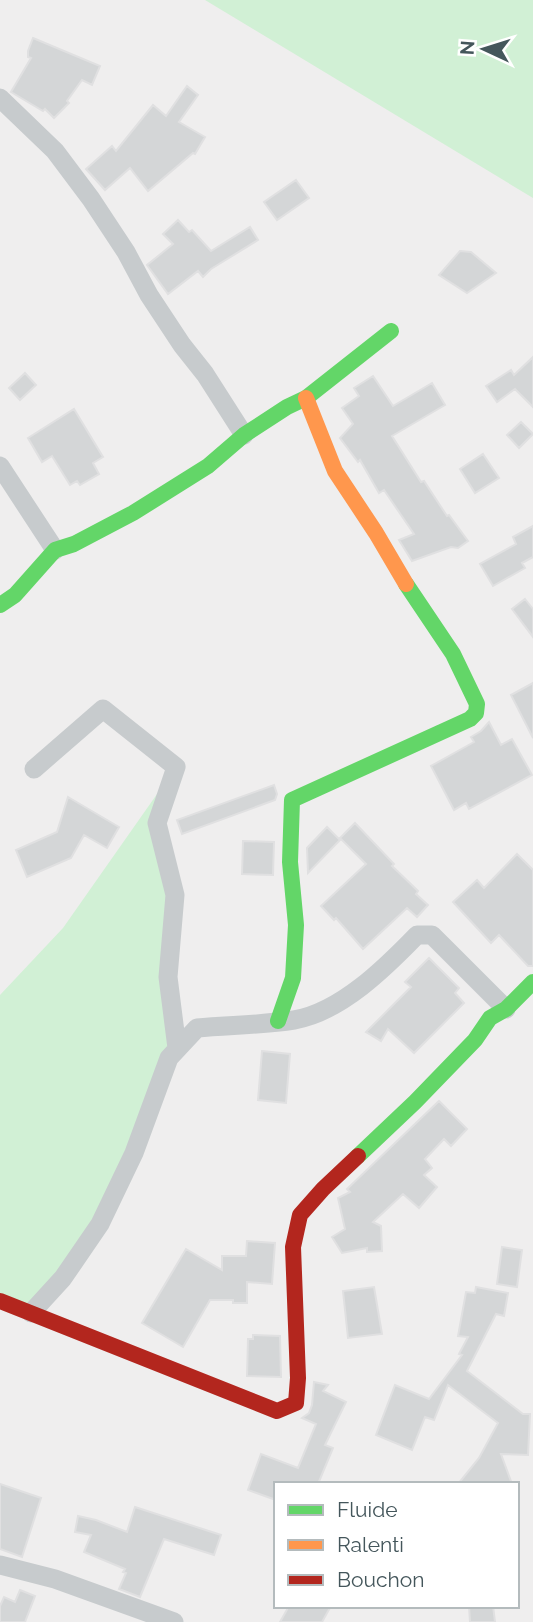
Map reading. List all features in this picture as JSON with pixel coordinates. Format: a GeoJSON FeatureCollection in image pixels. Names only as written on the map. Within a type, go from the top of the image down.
{"type":"FeatureCollection","features":[{"type":"Feature","properties":{"kind":"street"},"geometry":{"type":"LineString","coordinates":[[0,98],[55,151],[91,199],[126,252],[149,295],[244,435]]}},
{"type":"Feature","properties":{"kind":"street"},"geometry":{"type":"LineString","coordinates":[[0,605],[15,595],[55,550],[74,544],[133,513],[208,466],[244,435],[306,398],[391,331]]}},
{"type":"Feature","properties":{"kind":"street"},"geometry":{"type":"LineString","coordinates":[[278,1021],[293,978],[294,965],[296,925],[290,862],[292,800],[470,719],[476,713],[477,704],[453,654],[416,604],[376,533],[335,471],[306,398]]}},
{"type":"Feature","properties":{"kind":"street"},"geometry":{"type":"LineString","coordinates":[[0,466],[55,550]]}},
{"type":"Feature","properties":{"kind":"street"},"geometry":{"type":"LineString","coordinates":[[34,769],[103,709],[176,766],[157,823],[175,895],[168,977],[177,1048]]}},
{"type":"Feature","properties":{"kind":"street"},"geometry":{"type":"LineString","coordinates":[[31,1313],[63,1278],[100,1224],[134,1153],[169,1058],[197,1028],[294,1020],[330,1007],[367,981],[417,935],[424,933],[432,935],[506,1009]]}},
{"type":"Feature","properties":{"kind":"street"},"geometry":{"type":"LineString","coordinates":[[0,1301],[277,1411],[296,1403],[298,1378],[293,1247],[300,1215],[323,1189],[458,1058],[491,1018],[506,1009],[533,982]]}},
{"type":"Feature","properties":{"kind":"street"},"geometry":{"type":"LineString","coordinates":[[0,1564],[55,1579],[174,1622]]}},
{"type":"Feature","properties":{"kind":"green space"},"geometry":{"type":"Polygon","coordinates":[[[205,0],[533,0],[533,198],[205,0]]]}},
{"type":"Feature","properties":{"kind":"green space"},"geometry":{"type":"Polygon","coordinates":[[[176,767],[157,823],[175,895],[177,1048],[100,1224],[31,1313],[0,1301],[0,995],[63,928],[176,767]]]}},
{"type":"Feature","properties":{"kind":"building"},"geometry":{"type":"Polygon","coordinates":[[[33,38],[100,66],[92,85],[82,80],[67,101],[69,103],[54,118],[45,109],[43,111],[11,92],[31,58],[28,57],[28,51],[33,38]]]}},
{"type":"Feature","properties":{"kind":"building"},"geometry":{"type":"Polygon","coordinates":[[[187,86],[198,95],[179,122],[205,137],[195,154],[148,191],[130,168],[105,190],[86,169],[112,146],[116,151],[153,105],[166,116],[187,86]]]}},
{"type":"Feature","properties":{"kind":"building"},"geometry":{"type":"Polygon","coordinates":[[[296,180],[309,198],[277,220],[264,202],[296,180]]]}},
{"type":"Feature","properties":{"kind":"building"},"geometry":{"type":"Polygon","coordinates":[[[178,220],[189,232],[192,230],[211,251],[250,227],[258,240],[211,269],[203,277],[198,271],[168,294],[147,265],[173,244],[163,234],[178,220]]]}},
{"type":"Feature","properties":{"kind":"building"},"geometry":{"type":"Polygon","coordinates":[[[460,251],[471,252],[496,273],[467,293],[439,275],[460,251]]]}},
{"type":"Feature","properties":{"kind":"building"},"geometry":{"type":"Polygon","coordinates":[[[533,357],[533,407],[515,389],[497,402],[486,386],[511,370],[514,375],[533,357]]]}},
{"type":"Feature","properties":{"kind":"building"},"geometry":{"type":"Polygon","coordinates":[[[25,373],[36,385],[20,400],[9,388],[25,373]]]}},
{"type":"Feature","properties":{"kind":"building"},"geometry":{"type":"Polygon","coordinates":[[[373,376],[393,406],[432,383],[445,405],[392,436],[421,482],[424,481],[447,516],[449,515],[468,541],[458,548],[451,547],[412,561],[399,540],[414,534],[384,490],[379,493],[360,460],[358,462],[340,438],[353,424],[342,408],[359,396],[354,388],[373,376]]]}},
{"type":"Feature","properties":{"kind":"building"},"geometry":{"type":"Polygon","coordinates":[[[74,409],[103,457],[93,463],[99,474],[80,485],[77,481],[70,485],[52,456],[42,462],[28,438],[74,409]]]}},
{"type":"Feature","properties":{"kind":"building"},"geometry":{"type":"Polygon","coordinates":[[[521,422],[533,434],[519,448],[507,435],[521,422]]]}},
{"type":"Feature","properties":{"kind":"building"},"geometry":{"type":"Polygon","coordinates":[[[483,454],[499,478],[475,493],[460,469],[483,454]]]}},
{"type":"Feature","properties":{"kind":"building"},"geometry":{"type":"Polygon","coordinates":[[[533,526],[533,557],[522,563],[525,568],[493,586],[480,564],[516,544],[513,537],[533,526]]]}},
{"type":"Feature","properties":{"kind":"building"},"geometry":{"type":"Polygon","coordinates":[[[525,599],[533,609],[533,637],[512,609],[525,599]]]}},
{"type":"Feature","properties":{"kind":"building"},"geometry":{"type":"Polygon","coordinates":[[[533,683],[533,738],[511,695],[533,683]]]}},
{"type":"Feature","properties":{"kind":"building"},"geometry":{"type":"Polygon","coordinates":[[[489,722],[501,745],[512,739],[532,775],[469,809],[466,803],[454,810],[431,766],[474,742],[471,737],[489,722]]]}},
{"type":"Feature","properties":{"kind":"building"},"geometry":{"type":"Polygon","coordinates":[[[274,785],[277,794],[275,800],[182,834],[177,820],[274,785]]]}},
{"type":"Feature","properties":{"kind":"building"},"geometry":{"type":"Polygon","coordinates":[[[68,797],[119,827],[107,848],[84,835],[71,858],[27,877],[16,850],[57,832],[68,797]]]}},
{"type":"Feature","properties":{"kind":"building"},"geometry":{"type":"Polygon","coordinates":[[[355,823],[428,905],[417,917],[407,908],[363,949],[336,918],[334,920],[321,906],[366,864],[340,838],[355,823]]]}},
{"type":"Feature","properties":{"kind":"building"},"geometry":{"type":"Polygon","coordinates":[[[327,827],[340,840],[308,873],[307,848],[327,827]]]}},
{"type":"Feature","properties":{"kind":"building"},"geometry":{"type":"Polygon","coordinates":[[[243,841],[274,842],[273,875],[242,874],[243,841]]]}},
{"type":"Feature","properties":{"kind":"building"},"geometry":{"type":"Polygon","coordinates":[[[517,854],[533,870],[533,966],[528,966],[499,935],[491,943],[453,902],[477,880],[484,888],[517,854]]]}},
{"type":"Feature","properties":{"kind":"building"},"geometry":{"type":"Polygon","coordinates":[[[429,958],[459,988],[455,993],[464,1003],[414,1053],[388,1029],[381,1041],[366,1032],[411,987],[405,982],[429,958]]]}},
{"type":"Feature","properties":{"kind":"building"},"geometry":{"type":"Polygon","coordinates":[[[262,1051],[290,1054],[286,1103],[258,1100],[262,1051]]]}},
{"type":"Feature","properties":{"kind":"building"},"geometry":{"type":"Polygon","coordinates":[[[439,1101],[467,1129],[451,1146],[444,1139],[425,1159],[432,1168],[424,1175],[437,1187],[419,1208],[403,1194],[373,1222],[381,1226],[382,1251],[367,1252],[367,1248],[342,1253],[332,1237],[345,1229],[338,1198],[350,1192],[347,1189],[439,1101]]]}},
{"type":"Feature","properties":{"kind":"building"},"geometry":{"type":"Polygon","coordinates":[[[247,1241],[275,1243],[272,1284],[247,1282],[247,1303],[210,1300],[183,1347],[142,1323],[186,1249],[222,1270],[222,1256],[246,1256],[247,1241]]]}},
{"type":"Feature","properties":{"kind":"building"},"geometry":{"type":"Polygon","coordinates":[[[502,1247],[522,1250],[517,1287],[497,1284],[502,1247]]]}},
{"type":"Feature","properties":{"kind":"building"},"geometry":{"type":"Polygon","coordinates":[[[374,1287],[382,1334],[348,1338],[343,1291],[374,1287]]]}},
{"type":"Feature","properties":{"kind":"building"},"geometry":{"type":"Polygon","coordinates":[[[476,1287],[508,1293],[504,1316],[496,1314],[467,1371],[523,1414],[530,1414],[528,1455],[501,1454],[511,1482],[460,1482],[479,1458],[498,1423],[448,1385],[434,1420],[425,1417],[412,1450],[376,1435],[395,1385],[429,1399],[462,1355],[459,1354],[468,1337],[458,1336],[466,1292],[475,1293],[476,1287]]]}},
{"type":"Feature","properties":{"kind":"building"},"geometry":{"type":"Polygon","coordinates":[[[253,1335],[280,1336],[281,1377],[247,1376],[248,1339],[253,1339],[253,1335]]]}},
{"type":"Feature","properties":{"kind":"building"},"geometry":{"type":"Polygon","coordinates":[[[314,1382],[328,1385],[323,1391],[346,1402],[325,1445],[333,1448],[319,1482],[274,1482],[274,1499],[248,1490],[261,1454],[298,1468],[316,1424],[302,1418],[309,1413],[314,1382]]]}},
{"type":"Feature","properties":{"kind":"building"},"geometry":{"type":"Polygon","coordinates":[[[0,1484],[41,1498],[22,1557],[0,1549],[0,1484]]]}},
{"type":"Feature","properties":{"kind":"building"},"geometry":{"type":"Polygon","coordinates":[[[135,1507],[221,1535],[214,1555],[164,1539],[140,1597],[119,1589],[126,1573],[123,1572],[125,1569],[84,1552],[91,1535],[75,1532],[78,1516],[127,1532],[135,1507]]]}},
{"type":"Feature","properties":{"kind":"building"},"geometry":{"type":"Polygon","coordinates":[[[20,1590],[35,1596],[25,1622],[0,1622],[0,1606],[4,1597],[15,1602],[20,1590]]]}},
{"type":"Feature","properties":{"kind":"building"},"geometry":{"type":"Polygon","coordinates":[[[288,1608],[330,1608],[322,1622],[280,1622],[288,1608]]]}},
{"type":"Feature","properties":{"kind":"building"},"geometry":{"type":"Polygon","coordinates":[[[469,1608],[493,1608],[495,1622],[470,1622],[469,1608]]]}},
{"type":"Feature","properties":{"kind":"traffic: fast"},"geometry":{"type":"LineString","coordinates":[[0,605],[15,595],[55,550],[74,544],[133,513],[208,466],[244,435],[306,398],[391,331]]}},
{"type":"Feature","properties":{"kind":"traffic: fast"},"geometry":{"type":"LineString","coordinates":[[278,1021],[293,978],[296,925],[290,862],[292,800],[470,719],[476,713],[477,704],[453,654],[406,584]]}},
{"type":"Feature","properties":{"kind":"traffic: fast"},"geometry":{"type":"LineString","coordinates":[[358,1156],[475,1040],[490,1018],[506,1009],[533,982]]}},
{"type":"Feature","properties":{"kind":"traffic: slow"},"geometry":{"type":"LineString","coordinates":[[306,398],[335,471],[406,584]]}},
{"type":"Feature","properties":{"kind":"traffic: jam"},"geometry":{"type":"LineString","coordinates":[[0,1301],[277,1411],[296,1403],[298,1378],[293,1247],[300,1215],[358,1156]]}}]}
